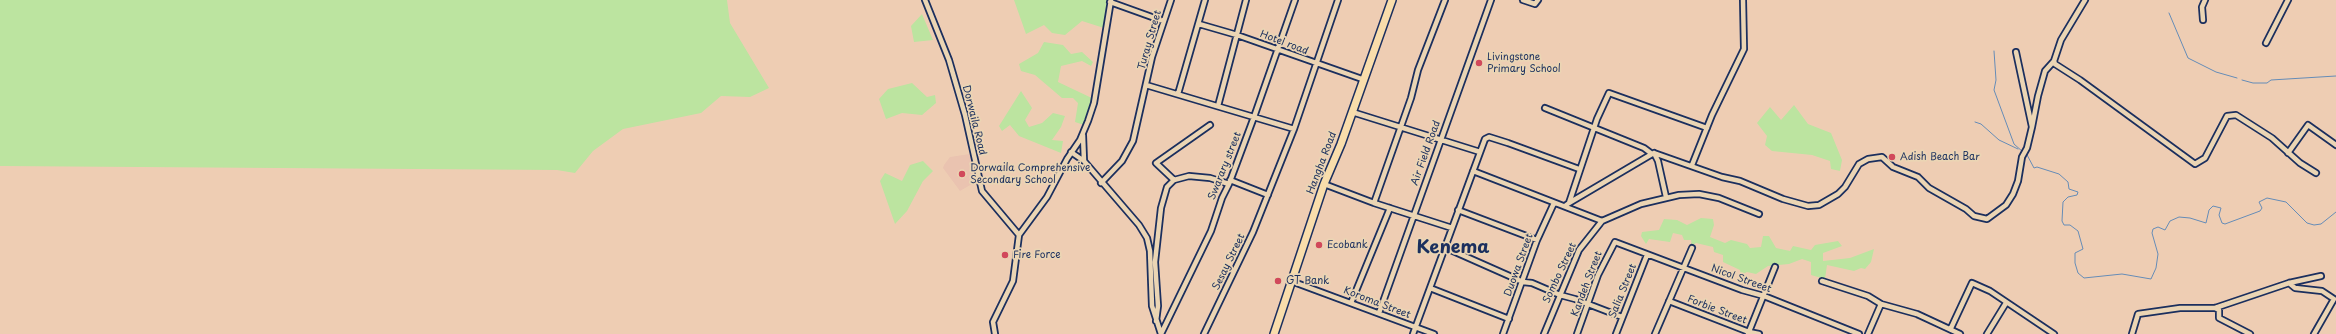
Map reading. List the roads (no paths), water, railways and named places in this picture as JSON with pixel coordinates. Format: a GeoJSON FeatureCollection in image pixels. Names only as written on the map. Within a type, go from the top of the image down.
{"type":"FeatureCollection","features":[{"type":"Feature","properties":{"kind":"highway","name":"Hangha Road"},"geometry":{"type":"LineString","coordinates":[[1274,334],[1324,184],[1352,112],[1362,79],[1392,0]]}},
{"type":"Feature","properties":{"kind":"street","name":"Dorwaila Road"},"geometry":{"type":"LineString","coordinates":[[925,0],[949,60],[965,115],[982,191],[1019,234]]}},
{"type":"Feature","properties":{"kind":"street","name":"Turay Street"},"geometry":{"type":"LineString","coordinates":[[1101,183],[1122,161],[1133,141],[1146,85],[1171,0]]}},
{"type":"Feature","properties":{"kind":"street"},"geometry":{"type":"LineString","coordinates":[[1178,94],[1205,0]]}},
{"type":"Feature","properties":{"kind":"street"},"geometry":{"type":"LineString","coordinates":[[1218,106],[1246,0]]}},
{"type":"Feature","properties":{"kind":"street","name":"Swarary street"},"geometry":{"type":"LineString","coordinates":[[1161,334],[1183,286],[1202,253],[1254,117],[1295,0]]}},
{"type":"Feature","properties":{"kind":"street","name":"Sesay Street"},"geometry":{"type":"LineString","coordinates":[[1204,334],[1237,270],[1268,195],[1294,128],[1338,0]]}},
{"type":"Feature","properties":{"kind":"street"},"geometry":{"type":"LineString","coordinates":[[1374,203],[1418,70],[1445,0]]}},
{"type":"Feature","properties":{"kind":"street","name":"Air Field Road"},"geometry":{"type":"LineString","coordinates":[[1379,312],[1491,0]]}},
{"type":"Feature","properties":{"kind":"street"},"geometry":{"type":"LineString","coordinates":[[1523,0],[1535,4],[1538,0]]}},
{"type":"Feature","properties":{"kind":"street"},"geometry":{"type":"LineString","coordinates":[[1692,166],[1707,128],[1744,48],[1743,0]]}},
{"type":"Feature","properties":{"kind":"street"},"geometry":{"type":"LineString","coordinates":[[1545,108],[1595,127],[1653,153],[1715,175],[1740,181],[1795,204],[1808,206],[1819,205],[1838,194],[1845,187],[1859,164],[1868,159],[1882,157],[1893,167],[1918,177],[1929,188],[1966,209],[1974,216],[1987,219],[2006,205],[2018,181],[2022,157],[2027,148],[2045,71],[2054,61],[2061,40],[2085,0]]}},
{"type":"Feature","properties":{"kind":"street"},"geometry":{"type":"LineString","coordinates":[[2203,20],[2202,7],[2205,0]]}},
{"type":"Feature","properties":{"kind":"street"},"geometry":{"type":"LineString","coordinates":[[2266,43],[2288,0]]}},
{"type":"Feature","properties":{"kind":"street"},"geometry":{"type":"LineString","coordinates":[[995,334],[993,322],[1007,296],[1015,272],[1019,234],[1047,197],[1083,133],[1092,110],[1110,1],[1164,21]]}},
{"type":"Feature","properties":{"kind":"street","name":"Hotel road"},"geometry":{"type":"LineString","coordinates":[[1199,24],[1237,35],[1362,79]]}},
{"type":"Feature","properties":{"kind":"street"},"geometry":{"type":"LineString","coordinates":[[2016,52],[2032,127]]}},
{"type":"Feature","properties":{"kind":"street"},"geometry":{"type":"LineString","coordinates":[[2054,61],[2055,64],[2080,80],[2194,164],[2205,158],[2227,116],[2236,115],[2272,138],[2288,154],[2316,173]]}},
{"type":"Feature","properties":{"kind":"street"},"geometry":{"type":"LineString","coordinates":[[1146,85],[1294,128]]}},
{"type":"Feature","properties":{"kind":"street"},"geometry":{"type":"LineString","coordinates":[[1567,204],[1605,99],[1611,92],[1707,128]]}},
{"type":"Feature","properties":{"kind":"street"},"geometry":{"type":"LineString","coordinates":[[1352,112],[1480,152]]}},
{"type":"Feature","properties":{"kind":"street"},"geometry":{"type":"LineString","coordinates":[[1174,180],[1156,163],[1210,125]]}},
{"type":"Feature","properties":{"kind":"street"},"geometry":{"type":"LineString","coordinates":[[2288,154],[2308,125],[2336,144]]}},
{"type":"Feature","properties":{"kind":"street"},"geometry":{"type":"LineString","coordinates":[[1083,133],[1084,161]]}},
{"type":"Feature","properties":{"kind":"street"},"geometry":{"type":"LineString","coordinates":[[1413,334],[1485,139],[1489,137],[1579,169]]}},
{"type":"Feature","properties":{"kind":"street"},"geometry":{"type":"LineString","coordinates":[[1071,152],[1084,161],[1101,183],[1142,229],[1147,238],[1150,251],[1152,306],[1161,334]]}},
{"type":"Feature","properties":{"kind":"street"},"geometry":{"type":"LineString","coordinates":[[1653,153],[1658,161],[1666,197]]}},
{"type":"Feature","properties":{"kind":"street"},"geometry":{"type":"LineString","coordinates":[[1567,204],[1653,153]]}},
{"type":"Feature","properties":{"kind":"street"},"geometry":{"type":"LineString","coordinates":[[1473,171],[1554,202],[1567,204],[1602,221]]}},
{"type":"Feature","properties":{"kind":"street"},"geometry":{"type":"LineString","coordinates":[[1156,322],[1158,312],[1155,262],[1164,195],[1169,183],[1189,176],[1197,176],[1230,182],[1268,195]]}},
{"type":"Feature","properties":{"kind":"street"},"geometry":{"type":"LineString","coordinates":[[1324,184],[1374,203],[1452,228]]}},
{"type":"Feature","properties":{"kind":"street","name":"Sombo Street"},"geometry":{"type":"LineString","coordinates":[[1544,334],[1579,250],[1602,221],[1641,204],[1666,197],[1699,194],[1719,198],[1759,214]]}},
{"type":"Feature","properties":{"kind":"street","name":"Duowa Street"},"geometry":{"type":"LineString","coordinates":[[1503,334],[1537,240],[1554,202]]}},
{"type":"Feature","properties":{"kind":"street"},"geometry":{"type":"LineString","coordinates":[[1351,303],[1390,208]]}},
{"type":"Feature","properties":{"kind":"street"},"geometry":{"type":"LineString","coordinates":[[1458,210],[1537,240]]}},
{"type":"Feature","properties":{"kind":"street","name":"Nicol Streeet"},"geometry":{"type":"LineString","coordinates":[[1615,242],[1646,255],[1683,267],[1742,290],[1764,296],[1859,334]]}},
{"type":"Feature","properties":{"kind":"street","name":"Kandeh Street"},"geometry":{"type":"LineString","coordinates":[[1577,334],[1589,305],[1598,275],[1615,242]]}},
{"type":"Feature","properties":{"kind":"street"},"geometry":{"type":"LineString","coordinates":[[1444,247],[1523,282],[1532,283],[1560,296],[1622,317]]}},
{"type":"Feature","properties":{"kind":"street"},"geometry":{"type":"LineString","coordinates":[[1655,334],[1692,248]]}},
{"type":"Feature","properties":{"kind":"street"},"geometry":{"type":"LineString","coordinates":[[1150,251],[1157,251]]}},
{"type":"Feature","properties":{"kind":"street","name":"Salia Street"},"geometry":{"type":"LineString","coordinates":[[1616,334],[1646,255]]}},
{"type":"Feature","properties":{"kind":"street"},"geometry":{"type":"LineString","coordinates":[[1748,333],[1764,296],[1774,267]]}},
{"type":"Feature","properties":{"kind":"street"},"geometry":{"type":"LineString","coordinates":[[2132,334],[2138,314],[2180,308],[2215,308],[2289,283],[2321,276]]}},
{"type":"Feature","properties":{"kind":"street"},"geometry":{"type":"LineString","coordinates":[[1822,280],[1868,296],[1882,304],[1917,314],[1951,328],[1960,334]]}},
{"type":"Feature","properties":{"kind":"street","name":"Koroma Street"},"geometry":{"type":"LineString","coordinates":[[1292,281],[1379,312],[1434,334]]}},
{"type":"Feature","properties":{"kind":"street"},"geometry":{"type":"LineString","coordinates":[[1951,328],[1972,282],[2054,334]]}},
{"type":"Feature","properties":{"kind":"street"},"geometry":{"type":"LineString","coordinates":[[2289,283],[2295,288],[2322,291],[2334,299],[2314,334]]}},
{"type":"Feature","properties":{"kind":"street"},"geometry":{"type":"LineString","coordinates":[[1430,288],[1509,319]]}},
{"type":"Feature","properties":{"kind":"street","name":"Forbie Street"},"geometry":{"type":"LineString","coordinates":[[1669,301],[1748,333],[1759,334]]}},
{"type":"Feature","properties":{"kind":"street"},"geometry":{"type":"LineString","coordinates":[[1987,334],[2006,303]]}},
{"type":"Feature","properties":{"kind":"street"},"geometry":{"type":"LineString","coordinates":[[1868,334],[1882,304]]}},
{"type":"Feature","properties":{"kind":"street"},"geometry":{"type":"LineString","coordinates":[[2215,308],[2219,310],[2219,318],[2250,334]]}},
{"type":"Feature","properties":{"kind":"waterway"},"geometry":{"type":"LineString","coordinates":[[2169,13],[2188,58],[2216,72],[2237,78]]}},
{"type":"Feature","properties":{"kind":"waterway"},"geometry":{"type":"LineString","coordinates":[[1994,51],[1996,80],[1994,90],[2014,144],[2023,152]]}},
{"type":"Feature","properties":{"kind":"waterway"},"geometry":{"type":"LineString","coordinates":[[2242,80],[2253,83],[2267,83],[2271,80],[2336,76]]}},
{"type":"Feature","properties":{"kind":"waterway"},"geometry":{"type":"LineString","coordinates":[[1975,122],[1981,124],[1999,140],[2018,149]]}},
{"type":"Feature","properties":{"kind":"waterway"},"geometry":{"type":"LineString","coordinates":[[2026,153],[2034,168],[2037,167],[2059,174],[2068,182],[2069,189],[2078,192],[2077,195],[2068,197],[2063,202],[2062,221],[2064,225],[2070,225],[2078,231],[2083,249],[2075,253],[2075,263],[2078,273],[2084,278],[2122,274],[2151,279],[2156,268],[2158,254],[2152,233],[2153,229],[2158,227],[2165,230],[2170,221],[2179,217],[2190,218],[2206,223],[2209,210],[2213,206],[2221,208],[2219,215],[2222,223],[2225,224],[2260,211],[2262,208],[2259,202],[2267,198],[2286,202],[2307,223],[2314,225],[2321,224],[2336,212]]}},
{"type":"Feature","properties":{"kind":"place","name":"Livingstone Primary School"},"geometry":{"type":"Point","coordinates":[1479,63]}},
{"type":"Feature","properties":{"kind":"place","name":"Adish Beach Bar"},"geometry":{"type":"Point","coordinates":[1892,157]}},
{"type":"Feature","properties":{"kind":"place","name":"Dorwaila Comprehensive Secondary School"},"geometry":{"type":"Point","coordinates":[962,174]}},
{"type":"Feature","properties":{"kind":"place","name":"Ecobank"},"geometry":{"type":"Point","coordinates":[1319,245]}},
{"type":"Feature","properties":{"kind":"place","name":"Fire Force"},"geometry":{"type":"Point","coordinates":[1005,255]}},
{"type":"Feature","properties":{"kind":"place","name":"GT Bank"},"geometry":{"type":"Point","coordinates":[1278,281]}},
{"type":"Feature","properties":{"kind":"district","name":"Kenema"},"geometry":{"type":"Point","coordinates":[1453,248]}}]}
